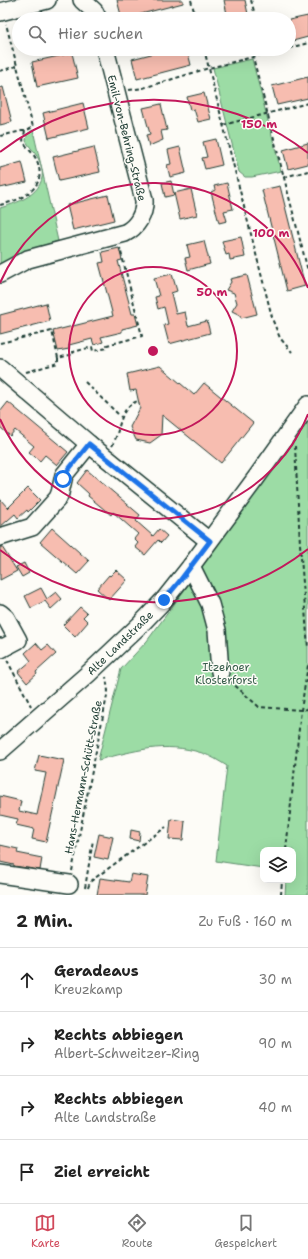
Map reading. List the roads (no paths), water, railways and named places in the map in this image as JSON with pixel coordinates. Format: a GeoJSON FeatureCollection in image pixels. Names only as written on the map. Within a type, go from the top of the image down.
{"type":"FeatureCollection","features":[{"type":"Feature","properties":{"kind":"street"},"geometry":{"type":"LineString","coordinates":[[2,11],[24,3],[47,0]]}},
{"type":"Feature","properties":{"kind":"street"},"geometry":{"type":"LineString","coordinates":[[82,0],[94,12]]}},
{"type":"Feature","properties":{"kind":"street","name":"Emil-von-Behring-Straße"},"geometry":{"type":"LineString","coordinates":[[0,274],[28,259],[128,232],[136,224],[140,217],[144,203],[107,56]]}},
{"type":"Feature","properties":{"kind":"street"},"geometry":{"type":"LineString","coordinates":[[5,372],[89,444],[210,541]]}},
{"type":"Feature","properties":{"kind":"street","name":"Alte Landstraße"},"geometry":{"type":"LineString","coordinates":[[0,751],[100,663],[159,605],[210,541],[308,405]]}},
{"type":"Feature","properties":{"kind":"street"},"geometry":{"type":"LineString","coordinates":[[0,537],[32,527],[58,498],[64,475],[89,444]]}},
{"type":"Feature","properties":{"kind":"street"},"geometry":{"type":"LineString","coordinates":[[191,566],[210,604],[217,630],[220,672]]}},
{"type":"Feature","properties":{"kind":"street"},"geometry":{"type":"LineString","coordinates":[[0,613],[6,618],[18,640],[0,648]]}},
{"type":"Feature","properties":{"kind":"street"},"geometry":{"type":"LineString","coordinates":[[0,874],[77,886]]}},
{"type":"Feature","properties":{"kind":"park label","name":"Itzehoer Klosterforst"},"geometry":{"type":"Point","coordinates":[226,673]}}]}
